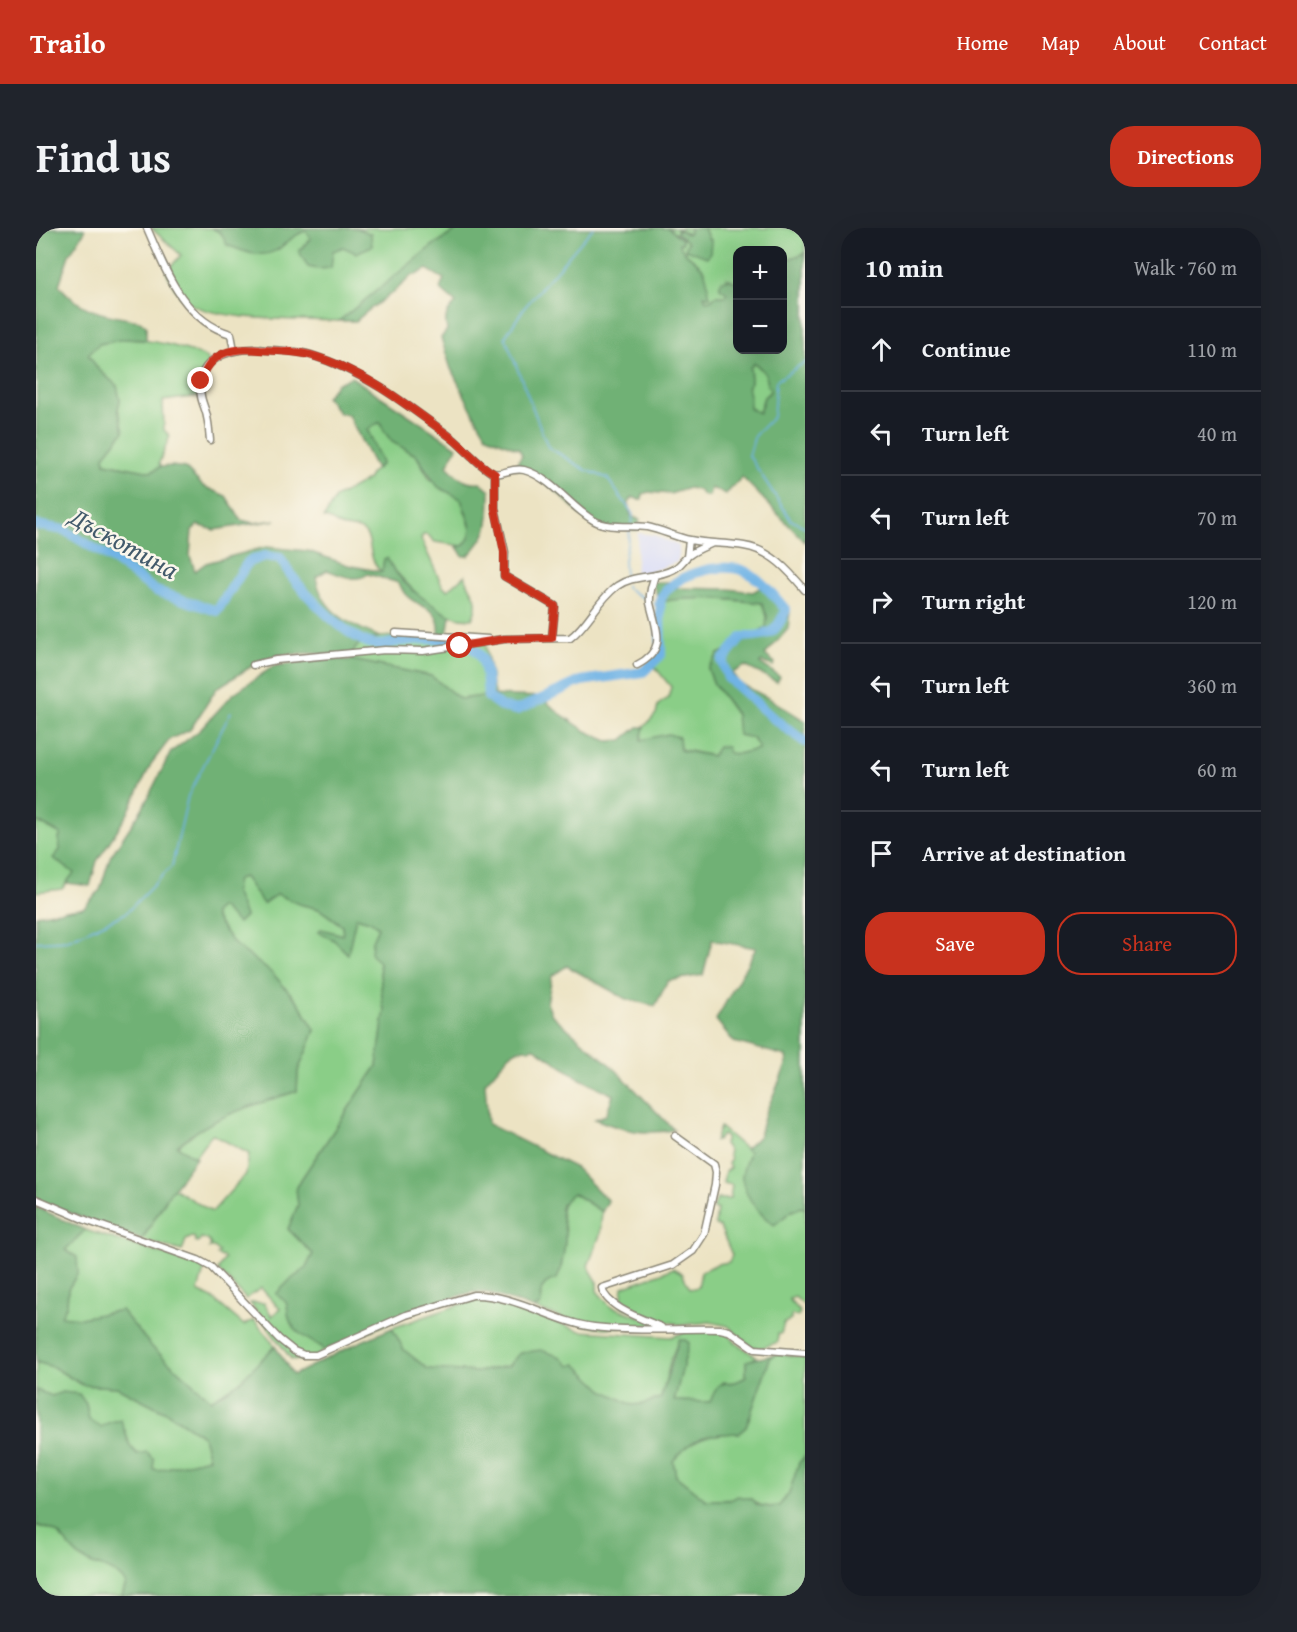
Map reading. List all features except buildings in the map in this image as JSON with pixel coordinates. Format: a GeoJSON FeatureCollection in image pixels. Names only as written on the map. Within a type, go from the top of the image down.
{"type":"FeatureCollection","features":[{"type":"Feature","properties":{"kind":"street"},"geometry":{"type":"LineString","coordinates":[[147,228],[166,272],[191,312],[206,324],[231,334],[234,351]]}},
{"type":"Feature","properties":{"kind":"street"},"geometry":{"type":"LineString","coordinates":[[210,440],[207,416],[200,394],[201,381],[206,368],[212,361],[219,355],[234,351],[254,349],[303,354],[353,373],[396,396],[495,474],[495,508],[504,552],[504,576],[555,606],[552,638]]}},
{"type":"Feature","properties":{"kind":"street"},"geometry":{"type":"LineString","coordinates":[[495,474],[512,469],[525,470],[563,494],[595,522],[646,527],[689,540],[745,546],[762,551],[785,567],[805,590]]}},
{"type":"Feature","properties":{"kind":"street"},"geometry":{"type":"LineString","coordinates":[[687,557],[689,540]]}},
{"type":"Feature","properties":{"kind":"street"},"geometry":{"type":"LineString","coordinates":[[396,633],[504,639],[564,639],[575,634],[589,615],[617,586],[637,577],[673,570],[687,557],[713,543]]}},
{"type":"Feature","properties":{"kind":"street"},"geometry":{"type":"LineString","coordinates":[[637,665],[652,655],[657,642],[657,623],[650,602],[654,575]]}},
{"type":"Feature","properties":{"kind":"street"},"geometry":{"type":"LineString","coordinates":[[254,665],[276,660],[385,650],[423,651],[504,639]]}},
{"type":"Feature","properties":{"kind":"street"},"geometry":{"type":"LineString","coordinates":[[664,1329],[612,1304],[603,1294],[602,1288],[673,1265],[693,1251],[700,1241],[715,1185],[716,1172],[714,1164],[675,1136]]}},
{"type":"Feature","properties":{"kind":"street"},"geometry":{"type":"LineString","coordinates":[[36,1198],[88,1221],[186,1255],[211,1267],[279,1338],[294,1351],[304,1355],[316,1354],[406,1315],[473,1295],[501,1297],[595,1327],[720,1329],[729,1331],[755,1349],[805,1353]]}},
{"type":"Feature","properties":{"kind":"shaded area"},"geometry":{"type":"Polygon","coordinates":[[[638,533],[654,535],[679,546],[677,562],[635,577],[638,533]]]}},
{"type":"Feature","properties":{"kind":"green space"},"geometry":{"type":"Polygon","coordinates":[[[37,228],[84,228],[85,231],[69,255],[59,285],[76,302],[86,307],[140,321],[146,326],[146,340],[125,339],[99,344],[88,354],[98,369],[117,386],[120,400],[118,409],[124,431],[104,456],[105,463],[151,472],[160,467],[185,468],[203,486],[226,496],[241,520],[254,523],[276,520],[214,530],[198,525],[192,530],[190,556],[195,571],[206,563],[266,547],[308,551],[348,565],[382,572],[384,559],[387,558],[406,584],[450,616],[447,635],[439,636],[439,626],[434,613],[407,596],[399,583],[368,574],[358,578],[327,570],[316,577],[324,600],[331,609],[359,628],[380,637],[359,644],[350,656],[309,653],[279,655],[260,661],[217,688],[190,730],[170,739],[151,764],[127,815],[97,861],[90,886],[66,883],[74,873],[53,858],[60,850],[61,834],[36,821],[38,797],[36,795],[37,228]]]}},
{"type":"Feature","properties":{"kind":"green space"},"geometry":{"type":"Polygon","coordinates":[[[151,228],[212,228],[221,233],[279,249],[295,234],[306,231],[311,237],[333,251],[343,247],[357,228],[460,228],[432,246],[339,321],[235,316],[197,307],[181,297],[166,272],[181,255],[151,228]]]}},
{"type":"Feature","properties":{"kind":"green space"},"geometry":{"type":"Polygon","coordinates":[[[212,228],[357,228],[371,234],[372,246],[356,253],[343,247],[333,251],[331,268],[318,269],[308,267],[299,251],[311,238],[306,231],[275,251],[268,254],[254,254],[227,245],[221,233],[212,228]]]}},
{"type":"Feature","properties":{"kind":"green space"},"geometry":{"type":"Polygon","coordinates":[[[460,228],[524,228],[527,230],[530,228],[668,228],[682,239],[683,243],[679,243],[681,247],[703,269],[710,297],[704,295],[706,301],[715,296],[725,296],[727,293],[720,288],[720,284],[722,281],[733,281],[733,354],[787,354],[787,260],[805,253],[805,542],[742,477],[726,494],[711,488],[709,496],[704,496],[698,490],[689,488],[670,494],[648,492],[643,494],[642,499],[639,500],[633,497],[628,504],[631,516],[640,520],[637,530],[598,527],[584,518],[530,470],[514,468],[522,455],[519,449],[487,436],[451,369],[441,338],[447,330],[447,315],[456,303],[440,289],[444,279],[427,269],[412,275],[356,321],[339,321],[432,246],[460,228]],[[755,363],[750,367],[749,408],[759,413],[764,397],[771,388],[767,385],[766,374],[755,363]]]}},
{"type":"Feature","properties":{"kind":"green space"},"geometry":{"type":"Polygon","coordinates":[[[668,228],[690,228],[687,234],[678,229],[677,233],[688,242],[685,249],[702,254],[708,238],[704,228],[790,228],[795,231],[798,228],[805,228],[805,253],[787,260],[787,246],[733,246],[733,281],[726,278],[728,293],[725,297],[715,296],[706,301],[704,295],[709,294],[699,264],[681,249],[679,243],[682,239],[668,228]]]}},
{"type":"Feature","properties":{"kind":"green space"},"geometry":{"type":"Polygon","coordinates":[[[690,228],[704,228],[711,240],[710,254],[707,257],[685,249],[688,242],[677,233],[677,229],[687,234],[690,228]]]}},
{"type":"Feature","properties":{"kind":"green space"},"geometry":{"type":"Polygon","coordinates":[[[125,339],[157,342],[177,347],[207,358],[209,362],[203,375],[200,396],[163,401],[164,430],[170,436],[159,463],[160,467],[151,472],[105,463],[104,456],[124,431],[118,409],[120,400],[117,386],[98,369],[88,354],[99,344],[125,339]]]}},
{"type":"Feature","properties":{"kind":"green space"},"geometry":{"type":"Polygon","coordinates":[[[755,363],[766,374],[766,382],[771,388],[764,397],[759,413],[749,408],[750,367],[755,363]]]}},
{"type":"Feature","properties":{"kind":"green space"},"geometry":{"type":"Polygon","coordinates":[[[351,377],[457,447],[447,466],[462,478],[470,482],[480,482],[490,490],[488,526],[481,540],[468,556],[463,556],[457,547],[463,546],[468,540],[471,529],[461,499],[438,487],[416,455],[392,442],[380,422],[367,429],[382,463],[376,469],[348,415],[339,413],[326,397],[336,384],[351,377]]]}},
{"type":"Feature","properties":{"kind":"green space"},"geometry":{"type":"Polygon","coordinates":[[[381,422],[407,451],[416,455],[430,479],[461,499],[471,529],[469,539],[463,546],[435,542],[428,535],[423,535],[421,539],[443,587],[448,590],[465,575],[476,600],[472,619],[445,613],[433,607],[422,599],[384,559],[382,572],[377,567],[363,531],[341,526],[324,518],[335,498],[369,479],[370,474],[382,464],[367,428],[381,422]]]}},
{"type":"Feature","properties":{"kind":"green space"},"geometry":{"type":"Polygon","coordinates":[[[652,582],[669,582],[672,588],[729,589],[753,592],[763,586],[770,588],[790,611],[788,629],[765,655],[775,663],[773,666],[760,663],[780,677],[777,682],[745,666],[732,673],[739,683],[805,721],[805,1209],[802,1207],[792,1211],[774,1225],[754,1205],[746,1192],[742,1179],[749,1152],[745,1149],[759,1136],[764,1117],[787,1063],[786,1056],[734,1042],[716,1020],[756,948],[712,940],[703,975],[668,981],[655,1006],[626,999],[567,966],[552,976],[547,1003],[552,1015],[616,1070],[674,1130],[633,1131],[595,1119],[606,1115],[613,1095],[579,1078],[535,1048],[517,1050],[510,1054],[485,1083],[488,1124],[576,1168],[608,1201],[602,1212],[573,1193],[563,1202],[561,1211],[565,1236],[560,1269],[557,1279],[548,1282],[543,1287],[541,1304],[535,1309],[489,1293],[472,1292],[439,1302],[323,1351],[322,1347],[302,1336],[294,1328],[289,1318],[287,1304],[276,1294],[305,1269],[313,1254],[288,1229],[298,1205],[296,1187],[377,1066],[385,1009],[379,962],[371,955],[372,941],[378,927],[370,921],[356,917],[348,954],[334,940],[318,932],[321,929],[343,935],[342,925],[319,909],[299,904],[277,894],[263,904],[244,877],[237,879],[235,892],[245,916],[238,923],[221,907],[214,913],[215,918],[234,944],[273,974],[299,1003],[315,1030],[298,1071],[297,1091],[219,1119],[177,1146],[196,1158],[167,1197],[142,1240],[36,1200],[36,915],[84,907],[100,890],[110,857],[142,809],[171,752],[200,730],[233,694],[274,666],[324,659],[352,660],[431,676],[460,699],[489,695],[541,697],[586,731],[608,741],[622,740],[638,727],[644,727],[641,740],[668,734],[679,737],[680,750],[712,756],[718,747],[727,747],[729,753],[737,754],[759,749],[753,738],[738,735],[736,714],[714,684],[708,669],[718,654],[740,644],[766,627],[767,616],[762,603],[711,599],[660,602],[652,582]]]}},
{"type":"Feature","properties":{"kind":"green space"},"geometry":{"type":"Polygon","coordinates":[[[710,598],[762,603],[767,616],[767,627],[740,644],[718,654],[708,669],[714,684],[760,749],[713,756],[680,749],[679,737],[641,740],[644,727],[656,714],[658,705],[668,698],[671,687],[654,666],[661,653],[658,616],[660,602],[710,598]]]}},
{"type":"Feature","properties":{"kind":"green space"},"geometry":{"type":"Polygon","coordinates":[[[406,635],[439,636],[445,641],[485,643],[495,695],[460,699],[431,676],[352,660],[350,656],[356,646],[369,639],[406,635]]]}},
{"type":"Feature","properties":{"kind":"green space"},"geometry":{"type":"Polygon","coordinates":[[[36,821],[61,834],[61,850],[74,874],[62,889],[36,892],[36,821]]]}},
{"type":"Feature","properties":{"kind":"green space"},"geometry":{"type":"Polygon","coordinates":[[[244,877],[263,903],[277,894],[299,904],[319,909],[342,926],[343,935],[321,929],[318,932],[334,940],[347,953],[356,917],[370,921],[378,927],[372,941],[379,962],[385,1009],[377,1066],[296,1187],[298,1205],[288,1229],[313,1254],[305,1269],[289,1281],[284,1288],[293,1324],[303,1336],[322,1347],[323,1351],[320,1354],[304,1360],[291,1359],[250,1303],[264,1303],[272,1316],[280,1309],[261,1288],[246,1299],[218,1270],[225,1258],[217,1255],[219,1252],[214,1248],[209,1248],[211,1245],[208,1240],[201,1238],[198,1243],[192,1237],[186,1240],[182,1251],[142,1240],[173,1188],[212,1212],[246,1174],[249,1154],[212,1134],[195,1157],[177,1147],[218,1119],[297,1091],[298,1071],[315,1030],[299,1003],[273,974],[234,944],[215,918],[214,913],[221,907],[238,922],[245,916],[234,892],[237,879],[244,877]]]}},
{"type":"Feature","properties":{"kind":"green space"},"geometry":{"type":"Polygon","coordinates":[[[720,1127],[749,1152],[742,1179],[774,1225],[792,1210],[802,1207],[805,1209],[805,1306],[795,1297],[789,1299],[800,1312],[798,1316],[791,1315],[791,1320],[784,1323],[781,1334],[778,1334],[778,1342],[761,1348],[752,1347],[728,1326],[710,1322],[682,1325],[621,1306],[623,1287],[673,1268],[682,1273],[690,1289],[698,1287],[701,1272],[717,1264],[729,1262],[732,1255],[720,1227],[715,1226],[717,1209],[713,1209],[717,1199],[730,1199],[732,1185],[723,1183],[725,1171],[730,1168],[728,1164],[730,1159],[729,1151],[724,1144],[726,1137],[722,1135],[715,1141],[720,1127]]]}},
{"type":"Feature","properties":{"kind":"green space"},"geometry":{"type":"Polygon","coordinates":[[[573,1193],[602,1212],[600,1235],[588,1266],[597,1281],[597,1291],[610,1306],[661,1324],[606,1328],[587,1326],[535,1309],[541,1304],[541,1293],[545,1284],[561,1270],[565,1231],[561,1211],[563,1203],[573,1193]]]}},
{"type":"Feature","properties":{"kind":"green space"},"geometry":{"type":"Polygon","coordinates":[[[36,1207],[85,1230],[65,1250],[77,1257],[78,1273],[68,1289],[67,1304],[61,1316],[81,1318],[121,1310],[152,1347],[211,1400],[238,1383],[275,1346],[293,1375],[392,1328],[404,1350],[428,1369],[477,1372],[508,1366],[520,1353],[541,1350],[561,1357],[570,1366],[576,1364],[603,1390],[632,1405],[661,1398],[679,1339],[684,1339],[689,1343],[674,1401],[710,1402],[721,1384],[739,1381],[746,1377],[746,1361],[777,1354],[770,1358],[746,1427],[739,1433],[718,1434],[694,1441],[673,1461],[676,1476],[706,1500],[730,1500],[738,1496],[751,1499],[757,1505],[770,1507],[779,1506],[789,1493],[799,1463],[805,1456],[805,1596],[122,1596],[126,1583],[120,1577],[81,1558],[56,1532],[36,1525],[36,1390],[52,1396],[62,1392],[79,1394],[86,1404],[89,1420],[101,1427],[121,1420],[130,1446],[137,1454],[147,1452],[154,1459],[153,1469],[158,1470],[209,1458],[203,1436],[168,1413],[117,1387],[83,1385],[53,1367],[36,1362],[36,1207]]]}},
{"type":"Feature","properties":{"kind":"green space"},"geometry":{"type":"Polygon","coordinates":[[[85,1230],[205,1267],[198,1291],[212,1298],[244,1325],[254,1320],[275,1346],[238,1383],[211,1400],[152,1347],[121,1310],[81,1318],[60,1317],[67,1304],[68,1289],[78,1273],[65,1250],[85,1230]]]}},
{"type":"Feature","properties":{"kind":"green space"},"geometry":{"type":"Polygon","coordinates":[[[476,1299],[493,1300],[581,1331],[671,1337],[688,1331],[708,1330],[727,1333],[736,1343],[757,1357],[746,1362],[746,1377],[736,1383],[723,1382],[710,1402],[674,1401],[689,1343],[679,1339],[671,1359],[661,1398],[632,1405],[603,1390],[576,1364],[570,1367],[561,1357],[520,1353],[508,1366],[477,1372],[428,1369],[404,1350],[392,1328],[476,1299]]]}},
{"type":"Feature","properties":{"kind":"green space"},"geometry":{"type":"Polygon","coordinates":[[[777,1354],[805,1357],[805,1456],[799,1463],[789,1493],[779,1506],[775,1507],[760,1505],[751,1499],[706,1500],[676,1476],[673,1461],[695,1441],[718,1434],[739,1433],[746,1427],[770,1358],[777,1354]]]}},
{"type":"Feature","properties":{"kind":"green space"},"geometry":{"type":"Polygon","coordinates":[[[36,1362],[53,1367],[82,1385],[117,1387],[168,1413],[203,1436],[209,1458],[158,1470],[153,1469],[130,1446],[125,1430],[110,1422],[101,1427],[89,1420],[86,1404],[63,1392],[52,1396],[36,1390],[36,1362]]]}},
{"type":"Feature","properties":{"kind":"green space"},"geometry":{"type":"Polygon","coordinates":[[[36,1525],[56,1532],[81,1558],[120,1577],[126,1583],[122,1596],[36,1596],[36,1525]]]}},
{"type":"Feature","properties":{"kind":"waterway"},"geometry":{"type":"LineString","coordinates":[[593,228],[524,308],[505,337],[548,447],[586,470],[607,478],[633,514],[631,524]]}},
{"type":"Feature","properties":{"kind":"waterway"},"geometry":{"type":"LineString","coordinates":[[805,362],[776,381],[773,417],[755,435],[749,456],[791,520],[805,527]]}},
{"type":"Feature","properties":{"kind":"waterway","name":"Дъскотина"},"geometry":{"type":"LineString","coordinates":[[36,525],[64,530],[115,561],[156,591],[217,611],[248,562],[264,556],[280,558],[296,582],[320,608],[360,639],[379,645],[412,640],[446,640],[476,650],[484,666],[488,697],[502,707],[517,710],[581,681],[643,672],[661,655],[660,603],[666,591],[674,583],[697,572],[721,568],[742,570],[761,582],[786,610],[774,630],[765,634],[742,637],[722,661],[728,678],[773,718],[805,742]]}},
{"type":"Feature","properties":{"kind":"waterway"},"geometry":{"type":"LineString","coordinates":[[625,577],[624,560],[630,529]]}},
{"type":"Feature","properties":{"kind":"waterway"},"geometry":{"type":"LineString","coordinates":[[626,585],[626,588],[649,601]]}},
{"type":"Feature","properties":{"kind":"waterway"},"geometry":{"type":"LineString","coordinates":[[653,603],[661,608]]}},
{"type":"Feature","properties":{"kind":"waterway"},"geometry":{"type":"LineString","coordinates":[[36,942],[68,940],[126,913],[172,866],[188,796],[231,712]]}},
{"type":"Feature","properties":{"kind":"route"},"geometry":{"type":"LineString","coordinates":[[201,381],[206,368],[212,361],[219,355],[234,351],[254,349],[311,355],[353,373],[396,396],[495,474],[495,508],[504,552],[502,572],[506,578],[555,606],[552,638],[504,639],[460,646]]}}]}
